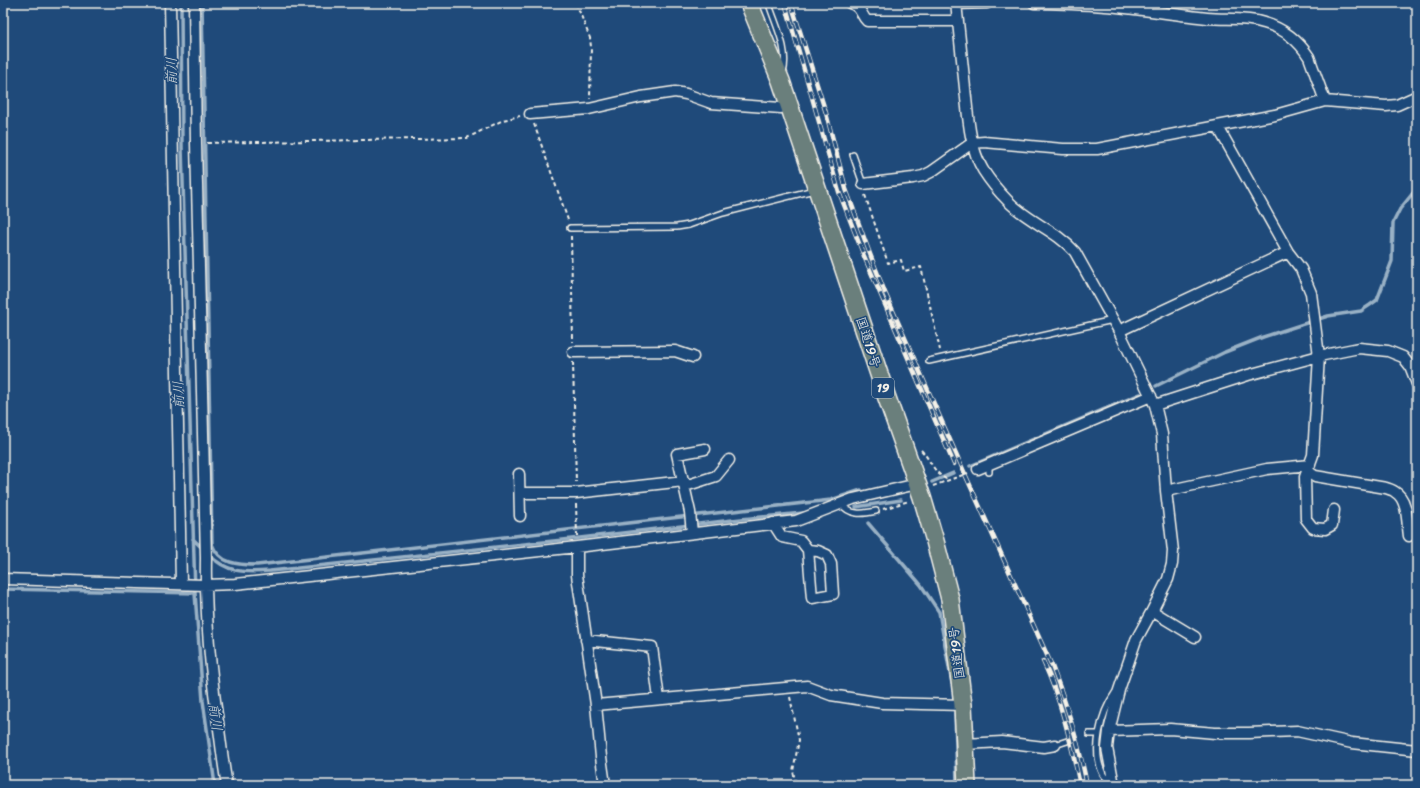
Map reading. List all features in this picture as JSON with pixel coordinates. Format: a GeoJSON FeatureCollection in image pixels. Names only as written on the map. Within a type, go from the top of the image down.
{"type":"FeatureCollection","features":[{"type":"Feature","properties":{"kind":"highway","name":"国道19号"},"geometry":{"type":"LineString","coordinates":[[749,3],[781,81],[887,398],[923,486],[950,600],[962,705],[967,785]]}},
{"type":"Feature","properties":{"kind":"street"},"geometry":{"type":"LineString","coordinates":[[170,3],[184,584]]}},
{"type":"Feature","properties":{"kind":"street"},"geometry":{"type":"LineString","coordinates":[[194,3],[204,540],[206,558],[203,584],[214,698],[227,785]]}},
{"type":"Feature","properties":{"kind":"street"},"geometry":{"type":"LineString","coordinates":[[850,3],[860,9],[867,21],[958,20]]}},
{"type":"Feature","properties":{"kind":"street"},"geometry":{"type":"LineString","coordinates":[[987,3],[956,3],[972,143],[983,170],[1008,202],[1022,214],[1054,233],[1068,244],[1075,252],[1119,331],[1153,400],[1162,434],[1166,491],[1173,551],[1172,564],[1168,579],[1136,640],[1104,732],[1114,785]]}},
{"type":"Feature","properties":{"kind":"street"},"geometry":{"type":"LineString","coordinates":[[1034,3],[1092,5],[1209,18],[1242,19],[1264,22],[1288,34],[1305,51],[1309,57],[1325,101]]}},
{"type":"Feature","properties":{"kind":"street"},"geometry":{"type":"LineString","coordinates":[[530,114],[589,109],[679,92],[711,103],[781,108],[789,106]]}},
{"type":"Feature","properties":{"kind":"street"},"geometry":{"type":"LineString","coordinates":[[863,184],[923,176],[972,143],[984,142],[1063,149],[1097,149],[1218,127],[1274,115],[1325,101],[1386,106],[1397,105],[1417,96]]}},
{"type":"Feature","properties":{"kind":"street"},"geometry":{"type":"LineString","coordinates":[[1218,127],[1288,252],[1301,269],[1311,293],[1319,356],[1314,450],[1305,477],[1306,520],[1313,528],[1318,529],[1330,527],[1332,524],[1334,510]]}},
{"type":"Feature","properties":{"kind":"street"},"geometry":{"type":"LineString","coordinates":[[1119,331],[1288,252]]}},
{"type":"Feature","properties":{"kind":"street"},"geometry":{"type":"LineString","coordinates":[[978,469],[989,468],[1153,400],[1319,356],[1359,348],[1388,351],[1403,357],[1410,366],[1417,384]]}},
{"type":"Feature","properties":{"kind":"street"},"geometry":{"type":"LineString","coordinates":[[573,352],[675,351],[693,357]]}},
{"type":"Feature","properties":{"kind":"street"},"geometry":{"type":"LineString","coordinates":[[692,533],[690,512],[677,454],[705,449]]}},
{"type":"Feature","properties":{"kind":"street"},"geometry":{"type":"LineString","coordinates":[[520,493],[576,492],[684,483],[716,476],[729,460]]}},
{"type":"Feature","properties":{"kind":"street"},"geometry":{"type":"LineString","coordinates":[[1166,491],[1267,468],[1309,468]]}},
{"type":"Feature","properties":{"kind":"street"},"geometry":{"type":"LineString","coordinates":[[1309,468],[1315,476],[1386,488],[1396,492],[1404,504],[1408,536]]}},
{"type":"Feature","properties":{"kind":"street"},"geometry":{"type":"LineString","coordinates":[[520,474],[520,516]]}},
{"type":"Feature","properties":{"kind":"street"},"geometry":{"type":"LineString","coordinates":[[3,579],[235,584],[577,547],[796,521],[860,497],[923,486]]}},
{"type":"Feature","properties":{"kind":"street"},"geometry":{"type":"LineString","coordinates":[[773,523],[782,537],[801,541],[808,550],[812,598],[833,594],[831,564],[827,555],[818,550],[808,550]]}},
{"type":"Feature","properties":{"kind":"street"},"geometry":{"type":"LineString","coordinates":[[577,547],[577,575],[596,705],[605,785]]}},
{"type":"Feature","properties":{"kind":"street"},"geometry":{"type":"LineString","coordinates":[[1152,611],[1196,637]]}},
{"type":"Feature","properties":{"kind":"street"},"geometry":{"type":"LineString","coordinates":[[586,640],[652,647],[659,699]]}},
{"type":"Feature","properties":{"kind":"street"},"geometry":{"type":"LineString","coordinates":[[596,705],[807,686],[831,695],[882,703],[962,705]]}},
{"type":"Feature","properties":{"kind":"street"},"geometry":{"type":"LineString","coordinates":[[1104,732],[1170,729],[1215,733],[1297,731],[1352,743],[1417,750]]}},
{"type":"Feature","properties":{"kind":"street"},"geometry":{"type":"LineString","coordinates":[[965,744],[1002,742],[1044,747],[1055,745]]}},
{"type":"Feature","properties":{"kind":"lane"},"geometry":{"type":"LineString","coordinates":[[772,3],[770,7],[782,41],[784,52],[785,65],[781,81]]}},
{"type":"Feature","properties":{"kind":"lane"},"geometry":{"type":"LineString","coordinates":[[853,155],[863,184]]}},
{"type":"Feature","properties":{"kind":"lane"},"geometry":{"type":"LineString","coordinates":[[570,228],[677,227],[689,225],[723,213],[817,189]]}},
{"type":"Feature","properties":{"kind":"lane"},"geometry":{"type":"LineString","coordinates":[[929,361],[1112,320]]}},
{"type":"Feature","properties":{"kind":"lane"},"geometry":{"type":"LineString","coordinates":[[841,503],[848,511],[854,514],[876,511]]}},
{"type":"Feature","properties":{"kind":"lane"},"geometry":{"type":"LineString","coordinates":[[1090,734],[1104,732]]}},
{"type":"Feature","properties":{"kind":"lane"},"geometry":{"type":"LineString","coordinates":[[1055,745],[1067,741]]}},
{"type":"Feature","properties":{"kind":"path"},"geometry":{"type":"LineString","coordinates":[[576,3],[592,47],[589,109]]}},
{"type":"Feature","properties":{"kind":"path"},"geometry":{"type":"LineString","coordinates":[[196,143],[467,138],[504,120],[530,114],[570,228],[577,547]]}},
{"type":"Feature","properties":{"kind":"path"},"geometry":{"type":"LineString","coordinates":[[863,184],[863,190],[888,263],[901,260],[904,271],[921,267],[941,358]]}},
{"type":"Feature","properties":{"kind":"path"},"geometry":{"type":"LineString","coordinates":[[916,448],[920,449],[925,454],[928,462],[935,471],[947,480]]}},
{"type":"Feature","properties":{"kind":"path"},"geometry":{"type":"LineString","coordinates":[[923,486],[947,480],[978,469]]}},
{"type":"Feature","properties":{"kind":"path"},"geometry":{"type":"LineString","coordinates":[[876,511],[910,501]]}},
{"type":"Feature","properties":{"kind":"path"},"geometry":{"type":"LineString","coordinates":[[789,688],[799,740],[793,770],[796,785]]}},
{"type":"Feature","properties":{"kind":"waterway","name":"前川"},"geometry":{"type":"LineString","coordinates":[[181,3],[182,147],[195,593],[203,701],[215,785]]}},
{"type":"Feature","properties":{"kind":"waterway"},"geometry":{"type":"LineString","coordinates":[[202,3],[212,544],[219,556],[236,564],[257,565],[831,500],[861,490]]}},
{"type":"Feature","properties":{"kind":"waterway"},"geometry":{"type":"LineString","coordinates":[[1156,386],[1225,352],[1263,337],[1328,316],[1361,311],[1377,300],[1392,261],[1393,223],[1400,209],[1417,188]]}},
{"type":"Feature","properties":{"kind":"waterway"},"geometry":{"type":"LineString","coordinates":[[970,466],[1140,394]]}},
{"type":"Feature","properties":{"kind":"waterway"},"geometry":{"type":"LineString","coordinates":[[932,482],[953,473]]}},
{"type":"Feature","properties":{"kind":"waterway"},"geometry":{"type":"LineString","coordinates":[[856,507],[901,500]]}},
{"type":"Feature","properties":{"kind":"waterway"},"geometry":{"type":"LineString","coordinates":[[208,554],[222,565],[236,570],[244,572],[270,571],[803,513]]}},
{"type":"Feature","properties":{"kind":"waterway"},"geometry":{"type":"LineString","coordinates":[[868,523],[921,585],[939,612],[952,684]]}},
{"type":"Feature","properties":{"kind":"waterway"},"geometry":{"type":"LineString","coordinates":[[3,531],[3,546]]}},
{"type":"Feature","properties":{"kind":"waterway"},"geometry":{"type":"LineString","coordinates":[[193,539],[204,550]]}},
{"type":"Feature","properties":{"kind":"waterway"},"geometry":{"type":"LineString","coordinates":[[3,589],[195,593]]}},
{"type":"Feature","properties":{"kind":"waterway"},"geometry":{"type":"LineString","coordinates":[[955,713],[957,785]]}},
{"type":"Feature","properties":{"kind":"railway"},"geometry":{"type":"LineString","coordinates":[[785,3],[839,192],[864,256],[954,464]]}},
{"type":"Feature","properties":{"kind":"railway"},"geometry":{"type":"LineString","coordinates":[[791,3],[826,113],[846,189],[870,254],[886,295],[965,474],[1052,666],[1072,725],[1087,785]]}},
{"type":"Feature","properties":{"kind":"railway"},"geometry":{"type":"LineString","coordinates":[[1043,661],[1060,706],[1080,785]]}}]}
